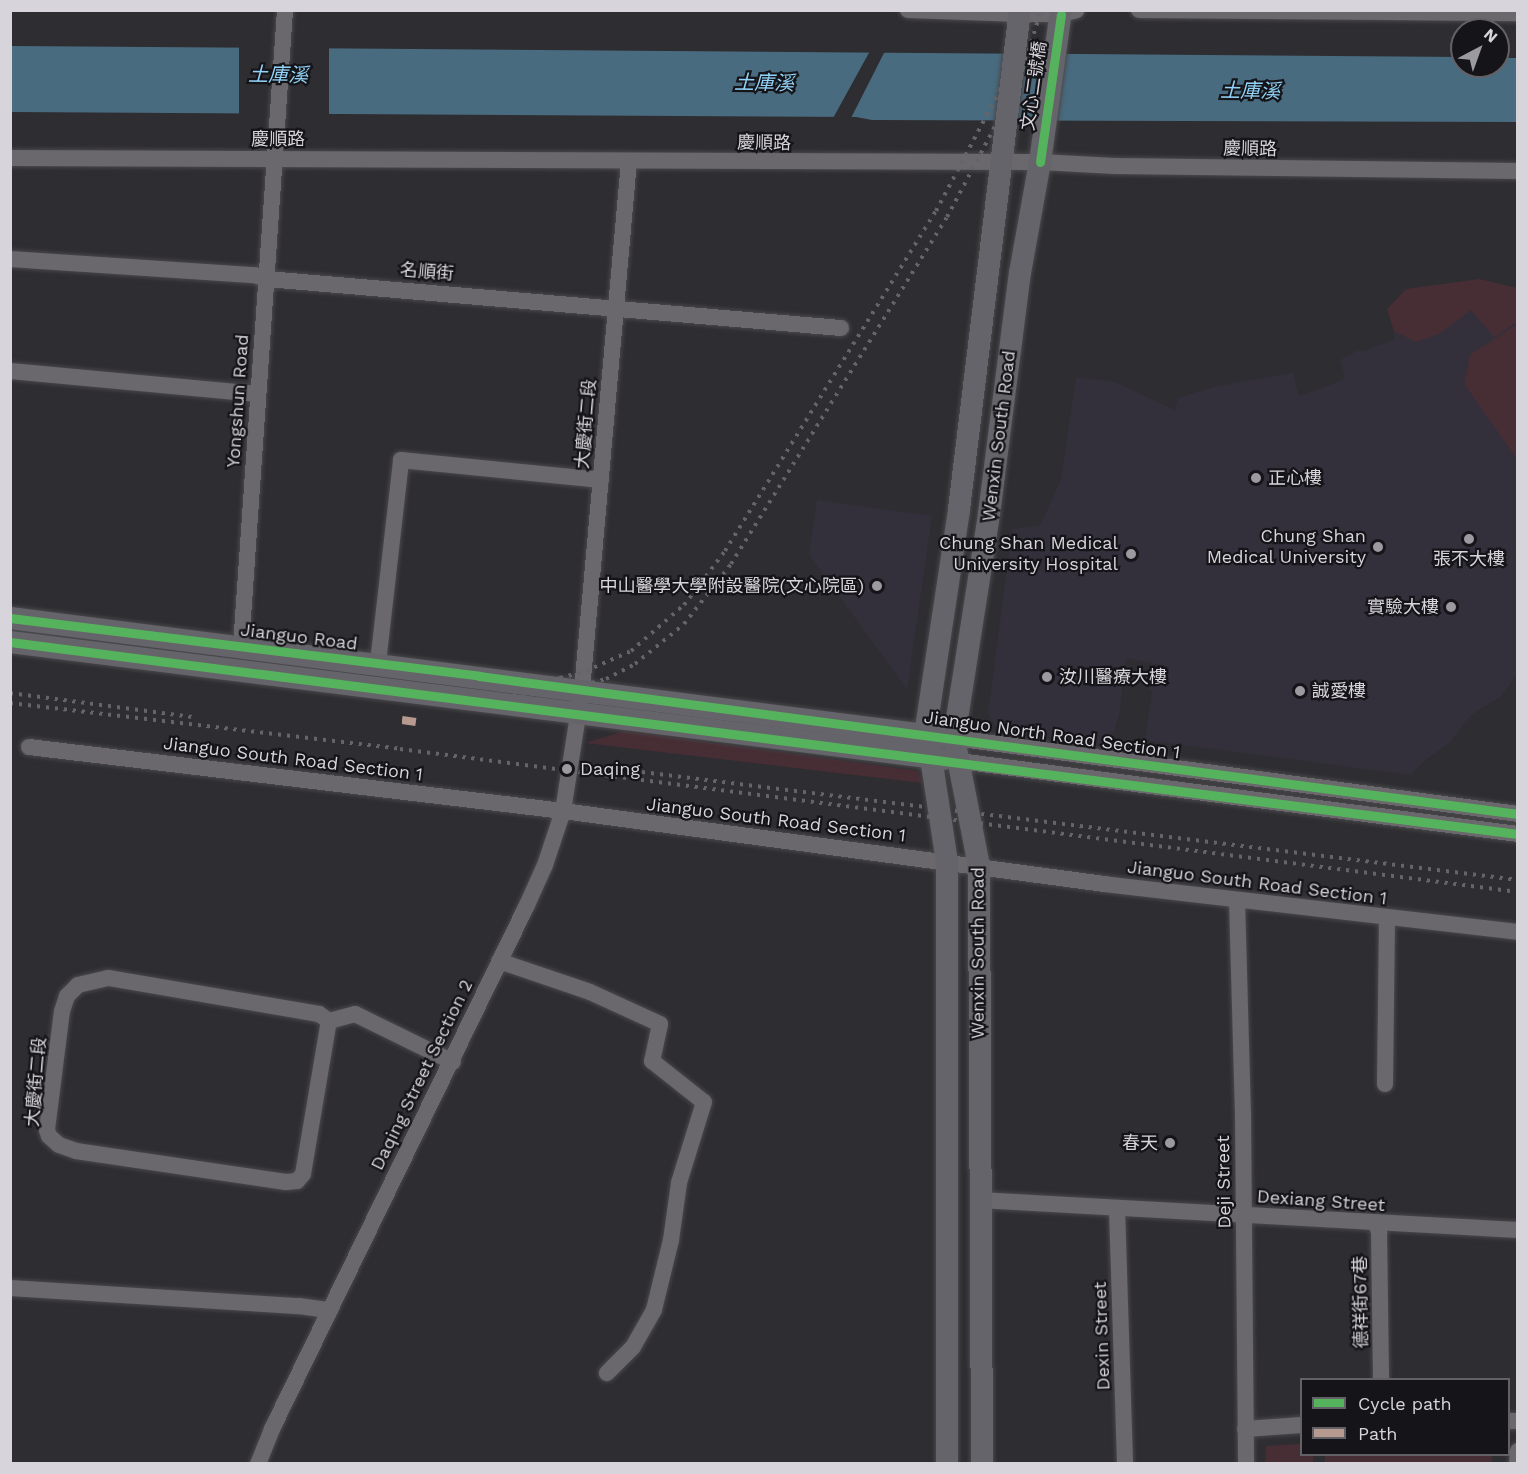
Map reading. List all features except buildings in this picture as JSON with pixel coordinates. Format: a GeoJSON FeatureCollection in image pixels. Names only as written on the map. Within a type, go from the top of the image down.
{"type":"FeatureCollection","features":[{"type":"Feature","properties":{"kind":"main road","name":"文心二號橋"},"geometry":{"type":"LineString","coordinates":[[1002,162],[1020,12]]}},
{"type":"Feature","properties":{"kind":"main road","name":"文心二號橋"},"geometry":{"type":"LineString","coordinates":[[1040,162],[1066,12]]}},
{"type":"Feature","properties":{"kind":"main road","name":"Wenxin South Road"},"geometry":{"type":"LineString","coordinates":[[947,1464],[947,862],[931,757],[925,735],[959,509],[1002,162]]}},
{"type":"Feature","properties":{"kind":"main road","name":"Wenxin South Road"},"geometry":{"type":"LineString","coordinates":[[982,1464],[979,866],[954,738],[989,514],[1020,273],[1040,162]]}},
{"type":"Feature","properties":{"kind":"main road","name":"Jianguo Road"},"geometry":{"type":"LineString","coordinates":[[10,618],[582,690]]}},
{"type":"Feature","properties":{"kind":"main road"},"geometry":{"type":"LineString","coordinates":[[10,642],[579,713]]}},
{"type":"Feature","properties":{"kind":"main road","name":"Jianguo North Road Section 1"},"geometry":{"type":"LineString","coordinates":[[582,690],[954,738]]}},
{"type":"Feature","properties":{"kind":"main road","name":"Jianguo North Road Section 1"},"geometry":{"type":"LineString","coordinates":[[579,713],[959,761]]}},
{"type":"Feature","properties":{"kind":"street","name":"Yongshun Road"},"geometry":{"type":"LineString","coordinates":[[241,646],[285,10]]}},
{"type":"Feature","properties":{"kind":"street"},"geometry":{"type":"LineString","coordinates":[[908,10],[1066,12]]}},
{"type":"Feature","properties":{"kind":"street"},"geometry":{"type":"LineString","coordinates":[[1139,10],[1518,13]]}},
{"type":"Feature","properties":{"kind":"street","name":"慶順路"},"geometry":{"type":"LineString","coordinates":[[10,158],[1040,162],[1127,167],[1518,171]]}},
{"type":"Feature","properties":{"kind":"street","name":"大慶街二段"},"geometry":{"type":"LineString","coordinates":[[582,690],[629,161]]}},
{"type":"Feature","properties":{"kind":"street","name":"名順街"},"geometry":{"type":"LineString","coordinates":[[10,259],[254,275],[267,279],[841,328]]}},
{"type":"Feature","properties":{"kind":"street"},"geometry":{"type":"LineString","coordinates":[[10,371],[258,394]]}},
{"type":"Feature","properties":{"kind":"street"},"geometry":{"type":"LineString","coordinates":[[378,663],[401,460],[601,480]]}},
{"type":"Feature","properties":{"kind":"street","name":"Daqing Street Section 2"},"geometry":{"type":"LineString","coordinates":[[258,1464],[268,1436],[328,1310],[453,1062],[545,865],[563,812],[582,690]]}},
{"type":"Feature","properties":{"kind":"street","name":"Jianguo North Road Section 1"},"geometry":{"type":"LineString","coordinates":[[954,738],[1518,814]]}},
{"type":"Feature","properties":{"kind":"street","name":"Jianguo South Road Section 1"},"geometry":{"type":"LineString","coordinates":[[28,747],[563,812],[1387,919],[1518,932]]}},
{"type":"Feature","properties":{"kind":"street","name":"Jianguo North Road Section 1"},"geometry":{"type":"LineString","coordinates":[[959,761],[1518,834]]}},
{"type":"Feature","properties":{"kind":"street","name":"Deji Street"},"geometry":{"type":"LineString","coordinates":[[1237,900],[1244,1215],[1246,1464]]}},
{"type":"Feature","properties":{"kind":"street"},"geometry":{"type":"LineString","coordinates":[[1385,1084],[1387,919]]}},
{"type":"Feature","properties":{"kind":"street"},"geometry":{"type":"LineString","coordinates":[[499,961],[590,992],[660,1024],[652,1061],[704,1102],[679,1183],[671,1240],[654,1310],[633,1347],[607,1373]]}},
{"type":"Feature","properties":{"kind":"street","name":"大慶街二段"},"geometry":{"type":"LineString","coordinates":[[108,978],[319,1014],[329,1021],[303,1174],[297,1181],[286,1182],[76,1151],[59,1145],[49,1136],[62,1011],[66,996],[78,985],[108,978]]}},
{"type":"Feature","properties":{"kind":"street"},"geometry":{"type":"LineString","coordinates":[[329,1021],[355,1014],[453,1062]]}},
{"type":"Feature","properties":{"kind":"street","name":"Dexiang Street"},"geometry":{"type":"LineString","coordinates":[[979,1200],[1376,1224],[1518,1230]]}},
{"type":"Feature","properties":{"kind":"street","name":"Dexin Street"},"geometry":{"type":"LineString","coordinates":[[1117,1208],[1125,1464]]}},
{"type":"Feature","properties":{"kind":"street","name":"德祥街67巷"},"geometry":{"type":"LineString","coordinates":[[1376,1224],[1379,1232],[1381,1378]]}},
{"type":"Feature","properties":{"kind":"street"},"geometry":{"type":"LineString","coordinates":[[10,1288],[328,1310]]}},
{"type":"Feature","properties":{"kind":"street"},"geometry":{"type":"LineString","coordinates":[[1245,1429],[1300,1425]]}},
{"type":"Feature","properties":{"kind":"street"},"geometry":{"type":"LineString","coordinates":[[1517,1464],[1518,1451]]}},
{"type":"Feature","properties":{"kind":"shaded area"},"geometry":{"type":"Polygon","coordinates":[[[1479,279],[1517,288],[1517,322],[1494,337],[1471,310],[1439,334],[1416,342],[1394,331],[1387,309],[1406,289],[1479,279]]]}},
{"type":"Feature","properties":{"kind":"shaded area","name":"Chung Shan Medical University"},"geometry":{"type":"Polygon","coordinates":[[[1517,293],[1517,674],[1501,696],[1470,716],[1449,743],[1424,761],[1411,775],[1145,740],[1152,691],[1149,689],[1152,673],[1160,665],[1126,658],[1120,710],[1112,739],[1106,745],[999,731],[988,714],[1012,529],[1040,526],[1061,479],[1076,377],[1115,382],[1175,410],[1178,398],[1213,387],[1293,373],[1299,396],[1341,381],[1345,377],[1340,360],[1357,351],[1365,351],[1395,339],[1391,317],[1517,293]]]}},
{"type":"Feature","properties":{"kind":"shaded area"},"geometry":{"type":"Polygon","coordinates":[[[1517,324],[1517,459],[1464,384],[1470,355],[1517,324]]]}},
{"type":"Feature","properties":{"kind":"shaded area","name":"中山醫學大學附設醫院(文心院區)"},"geometry":{"type":"Polygon","coordinates":[[[817,500],[932,516],[907,689],[809,555],[817,500]]]}},
{"type":"Feature","properties":{"kind":"shaded area"},"geometry":{"type":"Polygon","coordinates":[[[624,731],[918,771],[922,783],[585,743],[624,731]]]}},
{"type":"Feature","properties":{"kind":"shaded area"},"geometry":{"type":"Polygon","coordinates":[[[1300,1444],[1300,1456],[1313,1456],[1313,1463],[1265,1463],[1266,1446],[1300,1444]]]}},
{"type":"Feature","properties":{"kind":"shaded area"},"geometry":{"type":"Polygon","coordinates":[[[1325,1456],[1492,1456],[1492,1463],[1325,1463],[1325,1456]]]}},
{"type":"Feature","properties":{"kind":"water","name":"土庫溪"},"geometry":{"type":"Polygon","coordinates":[[[11,46],[1450,57],[1450,78],[1510,78],[1510,58],[1518,58],[1517,122],[872,120],[856,117],[11,112],[11,46]]]}},
{"type":"Feature","properties":{"kind":"pier"},"geometry":{"type":"Polygon","coordinates":[[[239,44],[329,44],[329,116],[239,116],[239,44]]]}},
{"type":"Feature","properties":{"kind":"pier"},"geometry":{"type":"Polygon","coordinates":[[[870,51],[885,51],[850,120],[832,120],[870,51]]]}},
{"type":"Feature","properties":{"kind":"railway"},"geometry":{"type":"LineString","coordinates":[[10,622],[504,681],[560,678],[586,671],[631,651],[684,605],[725,551],[936,211],[1015,62],[1028,10]]}},
{"type":"Feature","properties":{"kind":"railway"},"geometry":{"type":"LineString","coordinates":[[10,637],[459,693],[504,696],[557,692],[606,679],[635,664],[684,624],[731,564],[947,217],[1021,77],[1041,10]]}},
{"type":"Feature","properties":{"kind":"railway"},"geometry":{"type":"LineString","coordinates":[[10,693],[192,717]]}},
{"type":"Feature","properties":{"kind":"railway"},"geometry":{"type":"LineString","coordinates":[[10,703],[400,749],[1518,892]]}},
{"type":"Feature","properties":{"kind":"railway"},"geometry":{"type":"LineString","coordinates":[[642,772],[1518,880]]}},
{"type":"Feature","properties":{"kind":"marked path"},"geometry":{"type":"LineString","coordinates":[[402,720],[416,722]]}},
{"type":"Feature","properties":{"kind":"cycle path"},"geometry":{"type":"LineString","coordinates":[[1040,162],[1061,14]]}},
{"type":"Feature","properties":{"kind":"cycle path"},"geometry":{"type":"LineString","coordinates":[[10,618],[479,676],[1518,814]]}},
{"type":"Feature","properties":{"kind":"cycle path"},"geometry":{"type":"LineString","coordinates":[[10,642],[1518,834]]}},
{"type":"Feature","properties":{"kind":"place","name":"正心樓"},"geometry":{"type":"Point","coordinates":[1256,478]}},
{"type":"Feature","properties":{"kind":"place","name":"張不大樓"},"geometry":{"type":"Point","coordinates":[1469,539]}},
{"type":"Feature","properties":{"kind":"place","name":"Chung Shan Medical University"},"geometry":{"type":"Point","coordinates":[1378,547]}},
{"type":"Feature","properties":{"kind":"place","name":"Chung Shan Medical University Hospital"},"geometry":{"type":"Point","coordinates":[1131,554]}},
{"type":"Feature","properties":{"kind":"place","name":"中山醫學大學附設醫院(文心院區)"},"geometry":{"type":"Point","coordinates":[877,586]}},
{"type":"Feature","properties":{"kind":"place","name":"實驗大樓"},"geometry":{"type":"Point","coordinates":[1451,607]}},
{"type":"Feature","properties":{"kind":"place","name":"汝川醫療大樓"},"geometry":{"type":"Point","coordinates":[1047,677]}},
{"type":"Feature","properties":{"kind":"place","name":"誠愛樓"},"geometry":{"type":"Point","coordinates":[1300,691]}},
{"type":"Feature","properties":{"kind":"place","name":"Daqing"},"geometry":{"type":"Point","coordinates":[567,769]}},
{"type":"Feature","properties":{"kind":"place","name":"春天"},"geometry":{"type":"Point","coordinates":[1170,1143]}}]}
